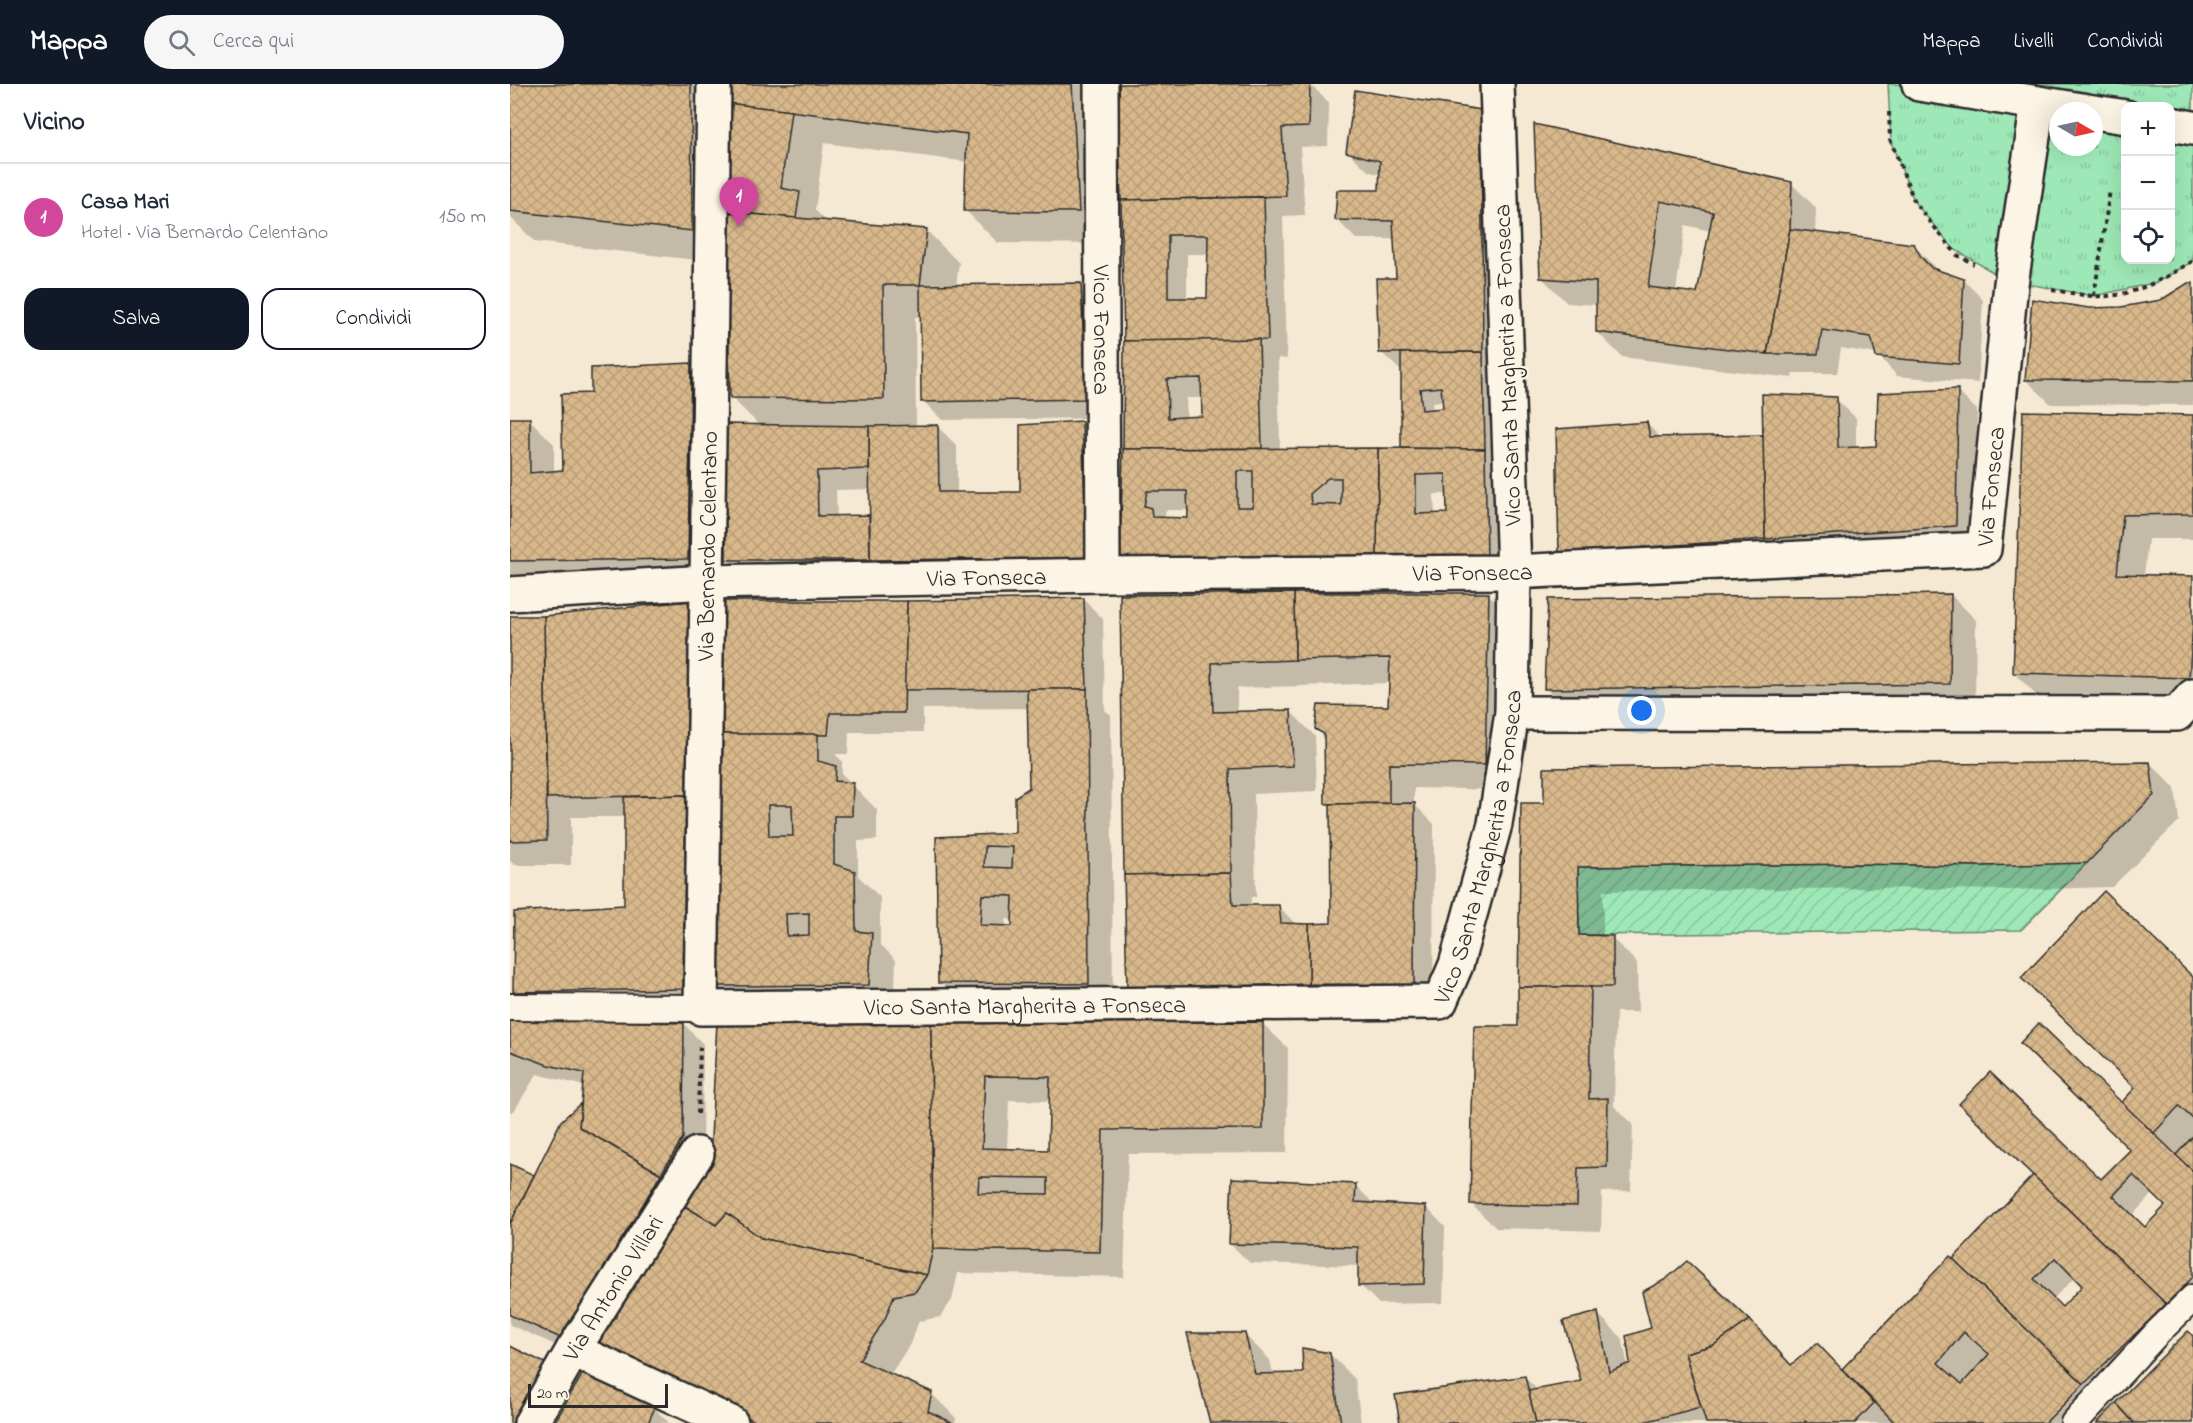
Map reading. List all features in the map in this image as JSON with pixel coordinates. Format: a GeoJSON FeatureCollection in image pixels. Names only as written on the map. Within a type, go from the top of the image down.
{"type":"FeatureCollection","features":[{"type":"Feature","properties":{"kind":"street","name":"Via Bernardo Celentano"},"geometry":{"type":"LineString","coordinates":[[701,1008],[714,84]]}},
{"type":"Feature","properties":{"kind":"street","name":"Vico Fonseca"},"geometry":{"type":"LineString","coordinates":[[1101,84],[1103,575]]}},
{"type":"Feature","properties":{"kind":"street","name":"Vico Santa Margherita a Fonseca"},"geometry":{"type":"LineString","coordinates":[[701,1008],[1440,1002],[1456,965],[1495,824],[1512,713],[1514,572],[1497,84]]}},
{"type":"Feature","properties":{"kind":"street"},"geometry":{"type":"LineString","coordinates":[[1919,84],[2049,105]]}},
{"type":"Feature","properties":{"kind":"street","name":"Via Fonseca"},"geometry":{"type":"LineString","coordinates":[[510,594],[707,582],[1103,575],[1514,572],[1984,549],[2011,284],[2038,103]]}},
{"type":"Feature","properties":{"kind":"street"},"geometry":{"type":"LineString","coordinates":[[2103,113],[2121,116]]}},
{"type":"Feature","properties":{"kind":"street"},"geometry":{"type":"LineString","coordinates":[[2175,125],[2193,128]]}},
{"type":"Feature","properties":{"kind":"street"},"geometry":{"type":"LineString","coordinates":[[1512,713],[2177,714],[2193,696]]}},
{"type":"Feature","properties":{"kind":"street","name":"Via Antonio Villari"},"geometry":{"type":"LineString","coordinates":[[531,1423],[573,1350],[697,1154]]}},
{"type":"Feature","properties":{"kind":"street"},"geometry":{"type":"LineString","coordinates":[[573,1350],[731,1423]]}},
{"type":"Feature","properties":{"kind":"lane","name":"Vico Santa Margherita a Fonseca"},"geometry":{"type":"LineString","coordinates":[[510,1007],[701,1008]]}},
{"type":"Feature","properties":{"kind":"lane"},"geometry":{"type":"LineString","coordinates":[[2074,1423],[2158,1332],[2193,1298]]}},
{"type":"Feature","properties":{"kind":"path"},"geometry":{"type":"LineString","coordinates":[[1888,106],[1890,139],[1916,203],[1957,255],[1977,265]]}},
{"type":"Feature","properties":{"kind":"path"},"geometry":{"type":"LineString","coordinates":[[2094,296],[2110,190]]}},
{"type":"Feature","properties":{"kind":"path"},"geometry":{"type":"LineString","coordinates":[[2050,290],[2111,296],[2158,282],[2193,261]]}},
{"type":"Feature","properties":{"kind":"path"},"geometry":{"type":"LineString","coordinates":[[697,1154],[701,1008]]}},
{"type":"Feature","properties":{"kind":"green space"},"geometry":{"type":"Polygon","coordinates":[[[1888,84],[2193,84],[2193,261],[2158,282],[2094,296],[2006,280],[1954,249],[1915,203],[1891,142],[1888,84]]]}},
{"type":"Feature","properties":{"kind":"green space"},"geometry":{"type":"Polygon","coordinates":[[[2087,863],[2021,930],[1579,935],[1578,867],[1854,864],[1982,866],[2087,863]]]}},
{"type":"Feature","properties":{"kind":"building"},"geometry":{"type":"Polygon","coordinates":[[[510,84],[691,84],[692,231],[510,211],[510,84]]]}},
{"type":"Feature","properties":{"kind":"building"},"geometry":{"type":"Polygon","coordinates":[[[727,84],[1072,84],[1079,212],[964,211],[967,134],[727,103],[727,84]]]}},
{"type":"Feature","properties":{"kind":"building"},"geometry":{"type":"Polygon","coordinates":[[[1117,84],[1310,84],[1309,127],[1282,128],[1286,196],[1121,200],[1117,84]]]}},
{"type":"Feature","properties":{"kind":"building"},"geometry":{"type":"Polygon","coordinates":[[[1355,90],[1481,110],[1483,352],[1379,353],[1376,278],[1396,278],[1393,221],[1335,220],[1337,190],[1379,190],[1380,161],[1346,152],[1355,90]]]}},
{"type":"Feature","properties":{"kind":"building"},"geometry":{"type":"Polygon","coordinates":[[[727,103],[791,111],[781,188],[800,192],[796,218],[726,212],[727,103]]]}},
{"type":"Feature","properties":{"kind":"building"},"geometry":{"type":"Polygon","coordinates":[[[1534,124],[1792,182],[1790,229],[1767,354],[1596,332],[1596,282],[1540,278],[1534,124]],[[1660,201],[1648,287],[1697,293],[1713,212],[1660,201]]]}},
{"type":"Feature","properties":{"kind":"building"},"geometry":{"type":"Polygon","coordinates":[[[1264,197],[1268,340],[1124,341],[1121,200],[1264,197]],[[1168,235],[1168,298],[1207,298],[1208,235],[1168,235]]]}},
{"type":"Feature","properties":{"kind":"building"},"geometry":{"type":"Polygon","coordinates":[[[726,212],[927,229],[920,285],[883,285],[884,399],[730,398],[726,212]]]}},
{"type":"Feature","properties":{"kind":"building"},"geometry":{"type":"Polygon","coordinates":[[[1790,229],[1914,244],[1921,257],[1932,268],[1964,279],[1959,364],[1876,357],[1871,337],[1822,330],[1818,354],[1767,354],[1790,229]]]}},
{"type":"Feature","properties":{"kind":"building"},"geometry":{"type":"Polygon","coordinates":[[[1081,283],[1086,399],[921,402],[920,285],[1081,283]]]}},
{"type":"Feature","properties":{"kind":"building"},"geometry":{"type":"Polygon","coordinates":[[[2188,283],[2193,283],[2193,381],[2025,380],[2032,299],[2089,308],[2121,307],[2161,300],[2188,283]]]}},
{"type":"Feature","properties":{"kind":"building"},"geometry":{"type":"Polygon","coordinates":[[[1259,339],[1262,448],[1123,449],[1124,341],[1259,339]],[[1201,378],[1167,379],[1168,418],[1202,416],[1201,378]]]}},
{"type":"Feature","properties":{"kind":"building"},"geometry":{"type":"Polygon","coordinates":[[[1483,352],[1485,449],[1401,448],[1401,353],[1483,352]],[[1441,387],[1420,389],[1422,410],[1443,408],[1441,387]]]}},
{"type":"Feature","properties":{"kind":"building"},"geometry":{"type":"Polygon","coordinates":[[[691,363],[688,559],[510,561],[510,418],[530,418],[530,473],[563,470],[561,394],[591,393],[591,368],[691,363]]]}},
{"type":"Feature","properties":{"kind":"building"},"geometry":{"type":"Polygon","coordinates":[[[1958,389],[1956,526],[1765,539],[1762,394],[1837,397],[1838,448],[1876,446],[1878,393],[1958,389]]]}},
{"type":"Feature","properties":{"kind":"building"},"geometry":{"type":"Polygon","coordinates":[[[2023,411],[2193,415],[2193,514],[2123,515],[2117,574],[2193,576],[2193,624],[2189,678],[2013,673],[2023,411]]]}},
{"type":"Feature","properties":{"kind":"building"},"geometry":{"type":"Polygon","coordinates":[[[1082,421],[1087,558],[870,560],[869,426],[938,425],[939,492],[1020,492],[1020,425],[1082,421]]]}},
{"type":"Feature","properties":{"kind":"building"},"geometry":{"type":"Polygon","coordinates":[[[1647,422],[1650,437],[1763,435],[1765,539],[1559,553],[1556,429],[1647,422]]]}},
{"type":"Feature","properties":{"kind":"building"},"geometry":{"type":"Polygon","coordinates":[[[725,424],[869,426],[869,469],[817,471],[818,516],[869,515],[870,560],[726,560],[725,424]]]}},
{"type":"Feature","properties":{"kind":"building"},"geometry":{"type":"Polygon","coordinates":[[[1378,448],[1485,449],[1487,558],[1377,558],[1378,448]],[[1446,474],[1416,475],[1416,514],[1447,513],[1446,474]]]}},
{"type":"Feature","properties":{"kind":"building"},"geometry":{"type":"Polygon","coordinates":[[[1378,448],[1377,558],[1120,559],[1123,449],[1378,448]],[[1237,471],[1237,507],[1253,507],[1253,471],[1237,471]],[[1328,478],[1310,493],[1311,504],[1341,505],[1341,478],[1328,478]],[[1147,491],[1144,506],[1151,508],[1152,517],[1188,518],[1187,491],[1147,491]]]}},
{"type":"Feature","properties":{"kind":"building"},"geometry":{"type":"Polygon","coordinates":[[[1294,593],[1489,593],[1485,765],[1389,764],[1389,803],[1325,804],[1324,734],[1315,729],[1318,705],[1388,706],[1390,658],[1295,660],[1294,593]]]}},
{"type":"Feature","properties":{"kind":"building"},"geometry":{"type":"Polygon","coordinates":[[[1294,593],[1295,660],[1212,663],[1213,712],[1291,710],[1293,766],[1230,769],[1231,873],[1124,875],[1120,595],[1294,593]]]}},
{"type":"Feature","properties":{"kind":"building"},"geometry":{"type":"Polygon","coordinates":[[[1951,594],[1950,684],[1544,689],[1548,599],[1951,594]]]}},
{"type":"Feature","properties":{"kind":"building"},"geometry":{"type":"Polygon","coordinates":[[[1084,598],[1087,689],[904,690],[907,601],[1084,598]]]}},
{"type":"Feature","properties":{"kind":"building"},"geometry":{"type":"Polygon","coordinates":[[[690,601],[686,795],[547,798],[544,616],[690,601]]]}},
{"type":"Feature","properties":{"kind":"building"},"geometry":{"type":"Polygon","coordinates":[[[724,601],[907,601],[904,713],[830,713],[828,735],[723,734],[724,601]]]}},
{"type":"Feature","properties":{"kind":"building"},"geometry":{"type":"Polygon","coordinates":[[[510,616],[544,616],[547,840],[510,841],[510,616]]]}},
{"type":"Feature","properties":{"kind":"building"},"geometry":{"type":"Polygon","coordinates":[[[1027,689],[1087,689],[1089,984],[938,983],[936,837],[1015,833],[1015,797],[1029,788],[1027,689]],[[985,846],[984,867],[1012,868],[1013,847],[985,846]],[[982,895],[980,925],[1012,926],[1013,896],[982,895]]]}},
{"type":"Feature","properties":{"kind":"building"},"geometry":{"type":"Polygon","coordinates":[[[723,734],[818,734],[818,761],[836,766],[835,781],[853,783],[852,816],[834,816],[834,864],[855,871],[856,931],[872,933],[869,985],[716,986],[723,734]],[[768,805],[769,836],[793,836],[792,805],[768,805]],[[809,913],[786,914],[787,936],[809,935],[809,913]]]}},
{"type":"Feature","properties":{"kind":"building"},"geometry":{"type":"Polygon","coordinates":[[[2150,762],[2154,795],[2087,863],[1982,866],[1854,864],[1578,867],[1579,935],[1613,936],[1613,987],[1518,987],[1521,803],[1544,803],[1544,768],[2150,762]]]}},
{"type":"Feature","properties":{"kind":"building"},"geometry":{"type":"Polygon","coordinates":[[[686,795],[683,989],[513,992],[514,912],[624,905],[624,797],[686,795]]]}},
{"type":"Feature","properties":{"kind":"building"},"geometry":{"type":"Polygon","coordinates":[[[1415,803],[1414,985],[1309,984],[1309,924],[1331,923],[1330,804],[1415,803]]]}},
{"type":"Feature","properties":{"kind":"building"},"geometry":{"type":"Polygon","coordinates":[[[1231,873],[1233,905],[1279,905],[1281,923],[1309,924],[1309,984],[1127,989],[1124,875],[1231,873]]]}},
{"type":"Feature","properties":{"kind":"building"},"geometry":{"type":"Polygon","coordinates":[[[2104,891],[2193,977],[2193,1119],[2179,1106],[2154,1133],[2121,1103],[2135,1088],[2021,978],[2104,891]]]}},
{"type":"Feature","properties":{"kind":"building"},"geometry":{"type":"Polygon","coordinates":[[[1518,987],[1591,987],[1589,1099],[1608,1098],[1607,1167],[1578,1168],[1577,1206],[1470,1204],[1474,1026],[1518,1026],[1518,987]]]}},
{"type":"Feature","properties":{"kind":"building"},"geometry":{"type":"Polygon","coordinates":[[[510,1019],[684,1023],[683,1138],[661,1174],[579,1127],[584,1073],[548,1065],[510,1051],[510,1019]]]}},
{"type":"Feature","properties":{"kind":"building"},"geometry":{"type":"Polygon","coordinates":[[[717,1022],[931,1023],[933,1249],[927,1275],[761,1238],[727,1213],[716,1225],[678,1202],[710,1158],[717,1022]]]}},
{"type":"Feature","properties":{"kind":"building"},"geometry":{"type":"Polygon","coordinates":[[[1263,1022],[1263,1129],[1103,1130],[1100,1252],[933,1249],[931,1023],[1263,1022]],[[985,1076],[982,1148],[1048,1150],[1050,1077],[985,1076]],[[979,1177],[978,1193],[1048,1194],[1048,1178],[979,1177]]]}},
{"type":"Feature","properties":{"kind":"building"},"geometry":{"type":"Polygon","coordinates":[[[2039,1023],[2193,1171],[2193,1277],[2166,1304],[1959,1104],[1990,1072],[2101,1179],[2130,1150],[2020,1043],[2039,1023]],[[2133,1175],[2113,1196],[2145,1227],[2165,1206],[2133,1175]]]}},
{"type":"Feature","properties":{"kind":"building"},"geometry":{"type":"Polygon","coordinates":[[[581,1103],[579,1127],[661,1174],[563,1339],[510,1315],[510,1224],[561,1121],[581,1103]]]}},
{"type":"Feature","properties":{"kind":"building"},"geometry":{"type":"Polygon","coordinates":[[[2193,1136],[2193,1171],[2176,1155],[2193,1136]]]}},
{"type":"Feature","properties":{"kind":"building"},"geometry":{"type":"Polygon","coordinates":[[[510,1164],[534,1175],[510,1224],[510,1164]]]}},
{"type":"Feature","properties":{"kind":"building"},"geometry":{"type":"Polygon","coordinates":[[[2033,1175],[2166,1304],[2084,1384],[1953,1259],[2033,1175]],[[2055,1258],[2034,1279],[2062,1307],[2082,1286],[2055,1258]]]}},
{"type":"Feature","properties":{"kind":"building"},"geometry":{"type":"Polygon","coordinates":[[[1232,1178],[1356,1184],[1355,1202],[1426,1206],[1424,1284],[1358,1286],[1358,1247],[1229,1244],[1232,1178]]]}},
{"type":"Feature","properties":{"kind":"building"},"geometry":{"type":"Polygon","coordinates":[[[678,1202],[716,1225],[727,1213],[761,1238],[927,1275],[915,1292],[894,1296],[885,1319],[859,1360],[932,1392],[928,1411],[953,1423],[759,1423],[589,1344],[678,1202]]]}},
{"type":"Feature","properties":{"kind":"building"},"geometry":{"type":"Polygon","coordinates":[[[1950,1256],[2084,1384],[2045,1423],[1895,1423],[1842,1369],[1950,1256]],[[1964,1332],[1938,1363],[1962,1384],[1989,1354],[1964,1332]]]}},
{"type":"Feature","properties":{"kind":"building"},"geometry":{"type":"Polygon","coordinates":[[[1687,1261],[1750,1320],[1714,1345],[1685,1353],[1701,1407],[1640,1423],[1536,1423],[1528,1391],[1581,1381],[1563,1321],[1598,1312],[1609,1372],[1630,1363],[1626,1336],[1651,1328],[1642,1292],[1666,1279],[1687,1261]]]}},
{"type":"Feature","properties":{"kind":"building"},"geometry":{"type":"Polygon","coordinates":[[[1750,1320],[1791,1365],[1817,1343],[1874,1403],[1855,1423],[1808,1423],[1805,1421],[1805,1423],[1706,1423],[1685,1353],[1714,1345],[1750,1320]]]}},
{"type":"Feature","properties":{"kind":"building"},"geometry":{"type":"Polygon","coordinates":[[[2188,1331],[2193,1336],[2193,1423],[2134,1423],[2116,1403],[2188,1331]]]}},
{"type":"Feature","properties":{"kind":"building"},"geometry":{"type":"Polygon","coordinates":[[[1187,1333],[1245,1333],[1255,1374],[1303,1373],[1302,1348],[1330,1353],[1341,1423],[1210,1423],[1187,1333]]]}},
{"type":"Feature","properties":{"kind":"building"},"geometry":{"type":"Polygon","coordinates":[[[510,1346],[551,1366],[517,1423],[510,1423],[510,1346]]]}},
{"type":"Feature","properties":{"kind":"building"},"geometry":{"type":"Polygon","coordinates":[[[583,1373],[655,1407],[648,1423],[554,1423],[583,1373]]]}},
{"type":"Feature","properties":{"kind":"building"},"geometry":{"type":"Polygon","coordinates":[[[1525,1376],[1536,1423],[1400,1423],[1395,1395],[1525,1376]]]}},
{"type":"Feature","properties":{"kind":"building"},"geometry":{"type":"Polygon","coordinates":[[[2116,1403],[2134,1423],[2097,1423],[2116,1403]]]}},
{"type":"Feature","properties":{"kind":"place","name":"Casa Mari"},"geometry":{"type":"Point","coordinates":[739,227]}}]}
